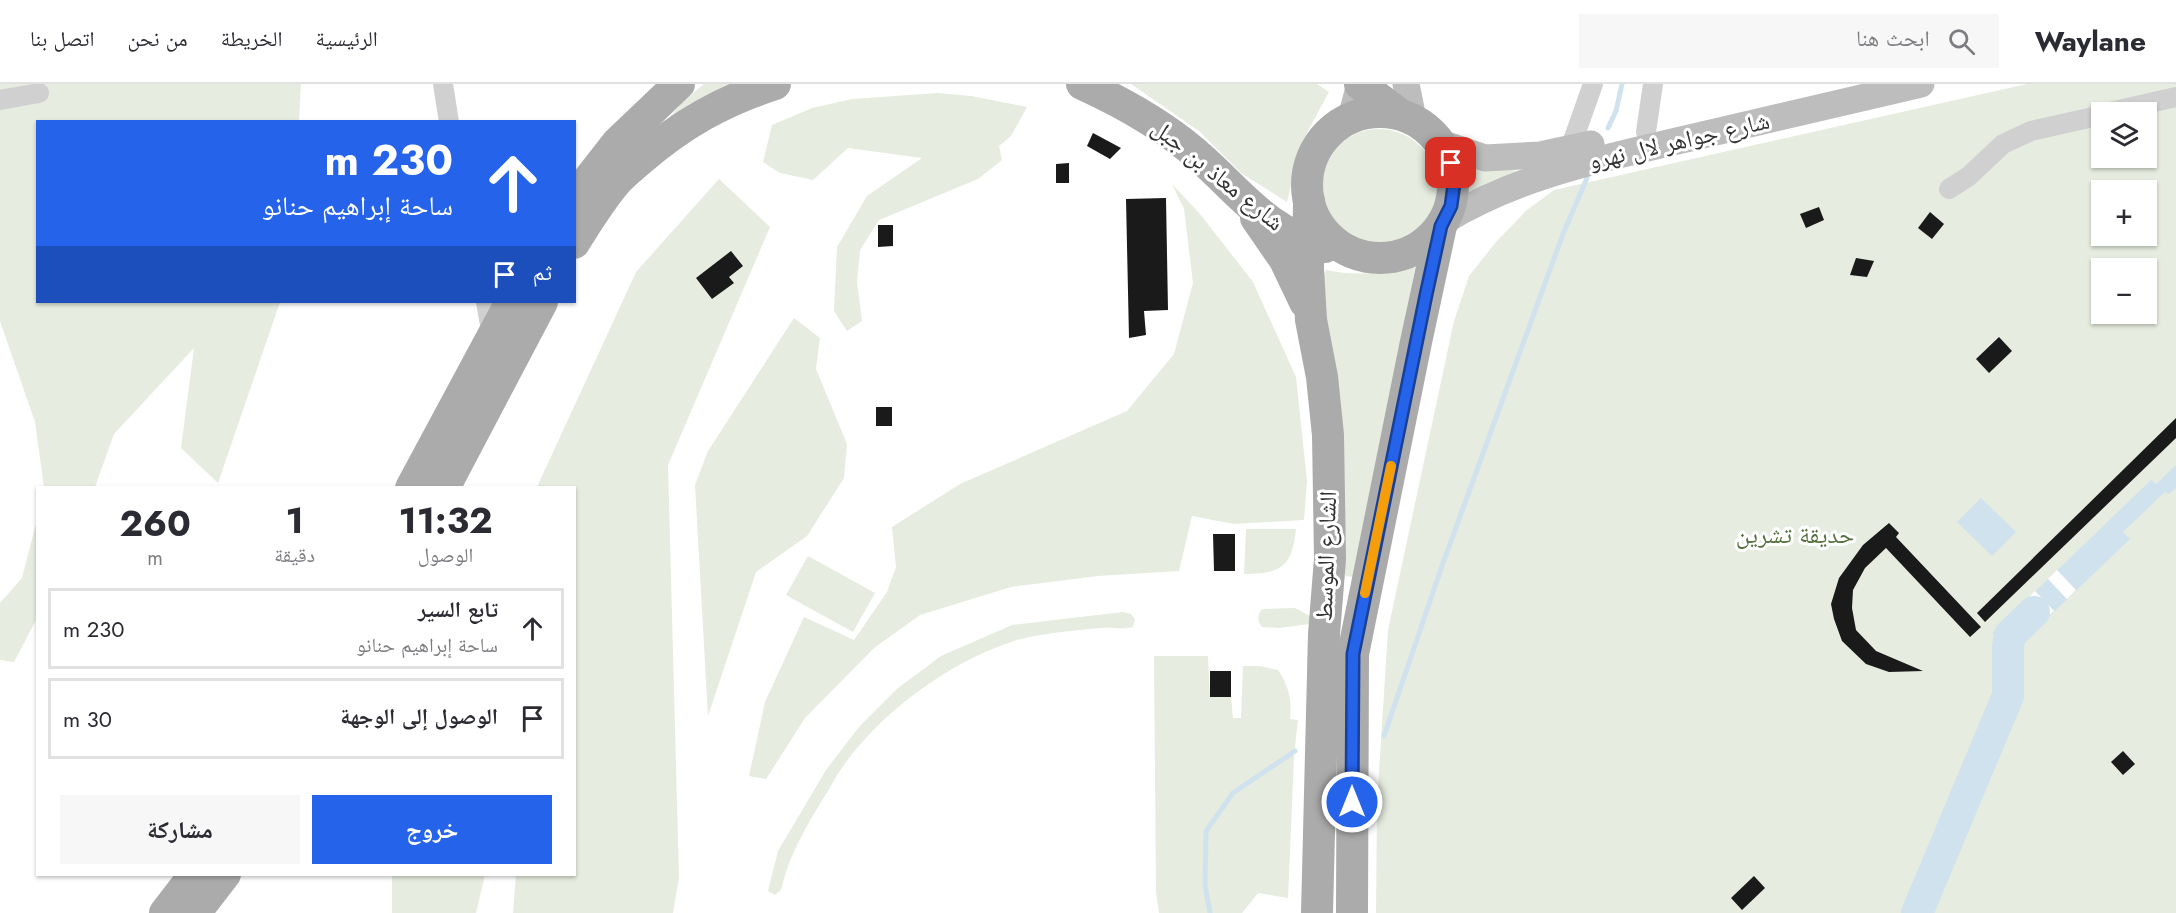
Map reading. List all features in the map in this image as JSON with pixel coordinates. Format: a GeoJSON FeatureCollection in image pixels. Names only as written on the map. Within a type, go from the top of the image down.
{"type":"FeatureCollection","features":[{"type":"Feature","properties":{"kind":"main road"},"geometry":{"type":"LineString","coordinates":[[576,195],[617,143],[679,84]]}},
{"type":"Feature","properties":{"kind":"main road"},"geometry":{"type":"LineString","coordinates":[[576,240],[617,180],[654,148],[689,122],[731,100],[775,84]]}},
{"type":"Feature","properties":{"kind":"main road","name":"شارع معاذ بن جبل"},"geometry":{"type":"LineString","coordinates":[[1082,84],[1118,100],[1162,127],[1203,159],[1239,196],[1268,220],[1309,243],[1358,255]]}},
{"type":"Feature","properties":{"kind":"main road"},"geometry":{"type":"LineString","coordinates":[[1351,118],[1360,84],[1406,105],[1442,143],[1451,163],[1454,184],[1451,206],[1443,223],[1425,243],[1404,254],[1381,258],[1358,255],[1341,247],[1326,234],[1315,219],[1309,201],[1307,181],[1311,161],[1320,143],[1334,128],[1351,118],[1406,105]]}},
{"type":"Feature","properties":{"kind":"main road","name":"شارع جواهر لال نهرو"},"geometry":{"type":"LineString","coordinates":[[1442,143],[1485,158],[1540,155],[1849,84]]}},
{"type":"Feature","properties":{"kind":"main road","name":"شارع جواهر لال نهرو"},"geometry":{"type":"LineString","coordinates":[[1443,223],[1466,208],[1502,191],[1567,168],[1921,84]]}},
{"type":"Feature","properties":{"kind":"main road"},"geometry":{"type":"LineString","coordinates":[[1239,196],[1264,227],[1285,260],[1304,295],[1311,320]]}},
{"type":"Feature","properties":{"kind":"main road","name":"الشارع الموسط"},"geometry":{"type":"LineString","coordinates":[[1309,201],[1311,320],[1322,378],[1328,435],[1330,559],[1324,634],[1317,913]]}},
{"type":"Feature","properties":{"kind":"main road","name":"الشارع الموسط"},"geometry":{"type":"LineString","coordinates":[[1352,913],[1353,654],[1413,353],[1443,223]]}},
{"type":"Feature","properties":{"kind":"main road"},"geometry":{"type":"LineString","coordinates":[[412,486],[510,303]]}},
{"type":"Feature","properties":{"kind":"main road"},"geometry":{"type":"LineString","coordinates":[[445,486],[542,303]]}},
{"type":"Feature","properties":{"kind":"main road"},"geometry":{"type":"LineString","coordinates":[[165,913],[193,876]]}},
{"type":"Feature","properties":{"kind":"main road"},"geometry":{"type":"LineString","coordinates":[[195,913],[223,876]]}},
{"type":"Feature","properties":{"kind":"street"},"geometry":{"type":"LineString","coordinates":[[443,84],[449,120]]}},
{"type":"Feature","properties":{"kind":"street"},"geometry":{"type":"LineString","coordinates":[[1570,149],[1593,84]]}},
{"type":"Feature","properties":{"kind":"street"},"geometry":{"type":"LineString","coordinates":[[1646,132],[1653,84]]}},
{"type":"Feature","properties":{"kind":"street"},"geometry":{"type":"LineString","coordinates":[[0,100],[39,93]]}},
{"type":"Feature","properties":{"kind":"street"},"geometry":{"type":"LineString","coordinates":[[2154,102],[2176,97]]}},
{"type":"Feature","properties":{"kind":"street"},"geometry":{"type":"LineString","coordinates":[[1949,189],[1969,176],[2003,144],[2031,131],[2091,117]]}},
{"type":"Feature","properties":{"kind":"street"},"geometry":{"type":"LineString","coordinates":[[486,303],[492,336]]}},
{"type":"Feature","properties":{"kind":"green space"},"geometry":{"type":"Polygon","coordinates":[[[0,84],[301,84],[299,120],[36,120],[36,303],[280,303],[218,483],[181,448],[194,348],[114,434],[95,486],[44,486],[35,422],[0,321],[0,84]]]}},
{"type":"Feature","properties":{"kind":"green space"},"geometry":{"type":"Polygon","coordinates":[[[704,84],[731,84],[655,134],[682,103],[704,84]]]}},
{"type":"Feature","properties":{"kind":"green space"},"geometry":{"type":"Polygon","coordinates":[[[1131,84],[1317,84],[1329,92],[1301,144],[1287,202],[1241,173],[1199,131],[1131,84]]]}},
{"type":"Feature","properties":{"kind":"green space","name":"حديقة تشرين"},"geometry":{"type":"Polygon","coordinates":[[[2027,84],[2176,84],[2176,913],[1376,913],[1377,804],[1388,630],[1454,321],[1469,276],[1496,242],[1527,210],[1554,190],[2027,84]]]}},
{"type":"Feature","properties":{"kind":"green space"},"geometry":{"type":"Polygon","coordinates":[[[938,93],[971,96],[1027,107],[1011,136],[999,146],[1002,160],[978,179],[879,220],[860,250],[857,282],[862,321],[847,331],[834,311],[837,247],[867,196],[922,158],[848,148],[813,180],[780,173],[763,162],[772,125],[812,108],[852,99],[938,93]]]}},
{"type":"Feature","properties":{"kind":"green space"},"geometry":{"type":"Polygon","coordinates":[[[1379,129],[1401,134],[1420,146],[1432,165],[1437,187],[1432,209],[1420,228],[1401,240],[1379,245],[1357,240],[1338,228],[1326,209],[1321,187],[1326,165],[1338,146],[1357,134],[1379,129]]]}},
{"type":"Feature","properties":{"kind":"green space"},"geometry":{"type":"Polygon","coordinates":[[[1463,165],[1520,171],[1467,198],[1470,181],[1463,165]]]}},
{"type":"Feature","properties":{"kind":"green space"},"geometry":{"type":"Polygon","coordinates":[[[719,179],[770,227],[668,465],[679,878],[673,913],[513,913],[516,876],[576,876],[576,486],[537,486],[636,272],[719,179]]]}},
{"type":"Feature","properties":{"kind":"green space"},"geometry":{"type":"Polygon","coordinates":[[[1172,184],[1200,214],[1253,282],[1296,377],[1307,481],[1304,520],[1234,524],[1192,516],[1179,571],[1098,576],[1011,587],[920,615],[874,648],[805,718],[766,779],[749,776],[765,702],[804,617],[854,640],[887,592],[896,567],[892,527],[960,484],[1127,411],[1174,354],[1193,283],[1184,209],[1172,184]]]}},
{"type":"Feature","properties":{"kind":"green space"},"geometry":{"type":"Polygon","coordinates":[[[1416,264],[1353,577],[1346,576],[1340,570],[1320,283],[1326,270],[1371,273],[1416,264]]]}},
{"type":"Feature","properties":{"kind":"green space"},"geometry":{"type":"Polygon","coordinates":[[[794,318],[820,338],[816,369],[847,444],[844,478],[807,536],[756,572],[708,716],[695,485],[708,451],[794,318]]]}},
{"type":"Feature","properties":{"kind":"green space"},"geometry":{"type":"Polygon","coordinates":[[[36,524],[36,620],[14,662],[0,660],[0,603],[22,578],[36,524]]]}},
{"type":"Feature","properties":{"kind":"green space"},"geometry":{"type":"Polygon","coordinates":[[[1246,529],[1296,529],[1292,552],[1283,565],[1268,572],[1244,574],[1246,529]]]}},
{"type":"Feature","properties":{"kind":"green space"},"geometry":{"type":"Polygon","coordinates":[[[808,556],[875,593],[853,632],[786,595],[808,556]]]}},
{"type":"Feature","properties":{"kind":"green space"},"geometry":{"type":"Polygon","coordinates":[[[1295,608],[1310,616],[1309,624],[1280,628],[1262,627],[1259,622],[1258,616],[1262,609],[1295,608]]]}},
{"type":"Feature","properties":{"kind":"green space"},"geometry":{"type":"Polygon","coordinates":[[[1123,612],[1131,614],[1135,619],[1133,627],[1056,633],[1011,642],[962,663],[893,711],[873,730],[839,772],[796,847],[781,890],[775,895],[768,891],[778,851],[826,770],[859,727],[898,688],[941,656],[1012,625],[1123,612]]]}},
{"type":"Feature","properties":{"kind":"green space"},"geometry":{"type":"Polygon","coordinates":[[[1154,656],[1208,656],[1210,697],[1231,697],[1233,718],[1241,718],[1243,666],[1260,666],[1278,670],[1282,676],[1289,693],[1290,719],[1298,720],[1294,756],[1288,898],[1258,893],[1242,913],[1159,913],[1156,892],[1154,656]]]}},
{"type":"Feature","properties":{"kind":"green space"},"geometry":{"type":"Polygon","coordinates":[[[392,876],[485,876],[476,913],[392,913],[392,876]]]}},
{"type":"Feature","properties":{"kind":"water"},"geometry":{"type":"Polygon","coordinates":[[[2176,465],[2176,488],[2169,494],[2165,492],[2123,532],[2130,539],[2018,646],[2003,643],[1992,633],[2151,480],[2156,484],[2176,465]]]}},
{"type":"Feature","properties":{"kind":"water"},"geometry":{"type":"Polygon","coordinates":[[[1981,498],[2016,532],[1992,556],[1957,522],[1981,498]]]}},
{"type":"Feature","properties":{"kind":"pier"},"geometry":{"type":"Polygon","coordinates":[[[2057,570],[2076,590],[2067,599],[2048,579],[2057,570]]]}},
{"type":"Feature","properties":{"kind":"pier"},"geometry":{"type":"Polygon","coordinates":[[[2035,591],[2054,611],[2044,620],[2026,600],[2035,591]]]}},
{"type":"Feature","properties":{"kind":"building"},"geometry":{"type":"Polygon","coordinates":[[[1093,133],[1121,148],[1110,159],[1087,146],[1093,133]]]}},
{"type":"Feature","properties":{"kind":"building"},"geometry":{"type":"Polygon","coordinates":[[[1069,163],[1069,183],[1056,183],[1056,164],[1069,163]]]}},
{"type":"Feature","properties":{"kind":"building"},"geometry":{"type":"Polygon","coordinates":[[[1166,198],[1168,310],[1144,311],[1146,335],[1129,338],[1126,199],[1166,198]]]}},
{"type":"Feature","properties":{"kind":"building"},"geometry":{"type":"Polygon","coordinates":[[[1819,207],[1824,220],[1806,228],[1800,214],[1819,207]]]}},
{"type":"Feature","properties":{"kind":"building"},"geometry":{"type":"Polygon","coordinates":[[[1930,212],[1944,224],[1932,239],[1918,228],[1930,212]]]}},
{"type":"Feature","properties":{"kind":"building"},"geometry":{"type":"Polygon","coordinates":[[[878,225],[893,225],[893,246],[878,247],[878,225]]]}},
{"type":"Feature","properties":{"kind":"building"},"geometry":{"type":"Polygon","coordinates":[[[731,251],[743,266],[729,277],[734,283],[712,299],[696,278],[731,251]]]}},
{"type":"Feature","properties":{"kind":"building"},"geometry":{"type":"Polygon","coordinates":[[[1856,258],[1874,261],[1867,277],[1850,275],[1856,258]]]}},
{"type":"Feature","properties":{"kind":"building"},"geometry":{"type":"Polygon","coordinates":[[[1999,337],[2012,351],[1989,373],[1976,359],[1999,337]]]}},
{"type":"Feature","properties":{"kind":"building"},"geometry":{"type":"Polygon","coordinates":[[[876,407],[892,407],[892,426],[876,426],[876,407]]]}},
{"type":"Feature","properties":{"kind":"building"},"geometry":{"type":"Polygon","coordinates":[[[2176,418],[2176,438],[1985,622],[1977,613],[2176,418]]]}},
{"type":"Feature","properties":{"kind":"building"},"geometry":{"type":"Polygon","coordinates":[[[1889,523],[1899,533],[1896,537],[1981,627],[1970,637],[1886,548],[1865,568],[1853,590],[1852,608],[1856,630],[1876,651],[1923,671],[1889,672],[1866,664],[1842,641],[1834,619],[1831,604],[1839,578],[1863,545],[1889,523]]]}},
{"type":"Feature","properties":{"kind":"building"},"geometry":{"type":"Polygon","coordinates":[[[1213,534],[1235,534],[1235,571],[1214,571],[1213,534]]]}},
{"type":"Feature","properties":{"kind":"building"},"geometry":{"type":"Polygon","coordinates":[[[1210,671],[1231,671],[1231,697],[1210,697],[1210,671]]]}},
{"type":"Feature","properties":{"kind":"building"},"geometry":{"type":"Polygon","coordinates":[[[2123,751],[2135,764],[2123,775],[2111,762],[2123,751]]]}},
{"type":"Feature","properties":{"kind":"building"},"geometry":{"type":"Polygon","coordinates":[[[1754,876],[1765,888],[1742,910],[1731,898],[1754,876]]]}},
{"type":"Feature","properties":{"kind":"waterway"},"geometry":{"type":"LineString","coordinates":[[1608,128],[1616,111],[1622,84]]}},
{"type":"Feature","properties":{"kind":"waterway"},"geometry":{"type":"LineString","coordinates":[[1384,736],[1443,563],[1563,234],[1587,178]]}},
{"type":"Feature","properties":{"kind":"waterway"},"geometry":{"type":"LineString","coordinates":[[1917,913],[2008,696],[2010,635],[2034,612]]}},
{"type":"Feature","properties":{"kind":"waterway"},"geometry":{"type":"LineString","coordinates":[[1210,913],[1205,885],[1206,831],[1233,793],[1295,751]]}},
{"type":"Feature","properties":{"kind":"slow traffic"},"geometry":{"type":"LineString","coordinates":[[1365,593],[1391,466]]}},
{"type":"Feature","properties":{"kind":"route"},"geometry":{"type":"LineString","coordinates":[[1352,802],[1353,654],[1441,226],[1451,206],[1454,184],[1451,163]]}}]}
